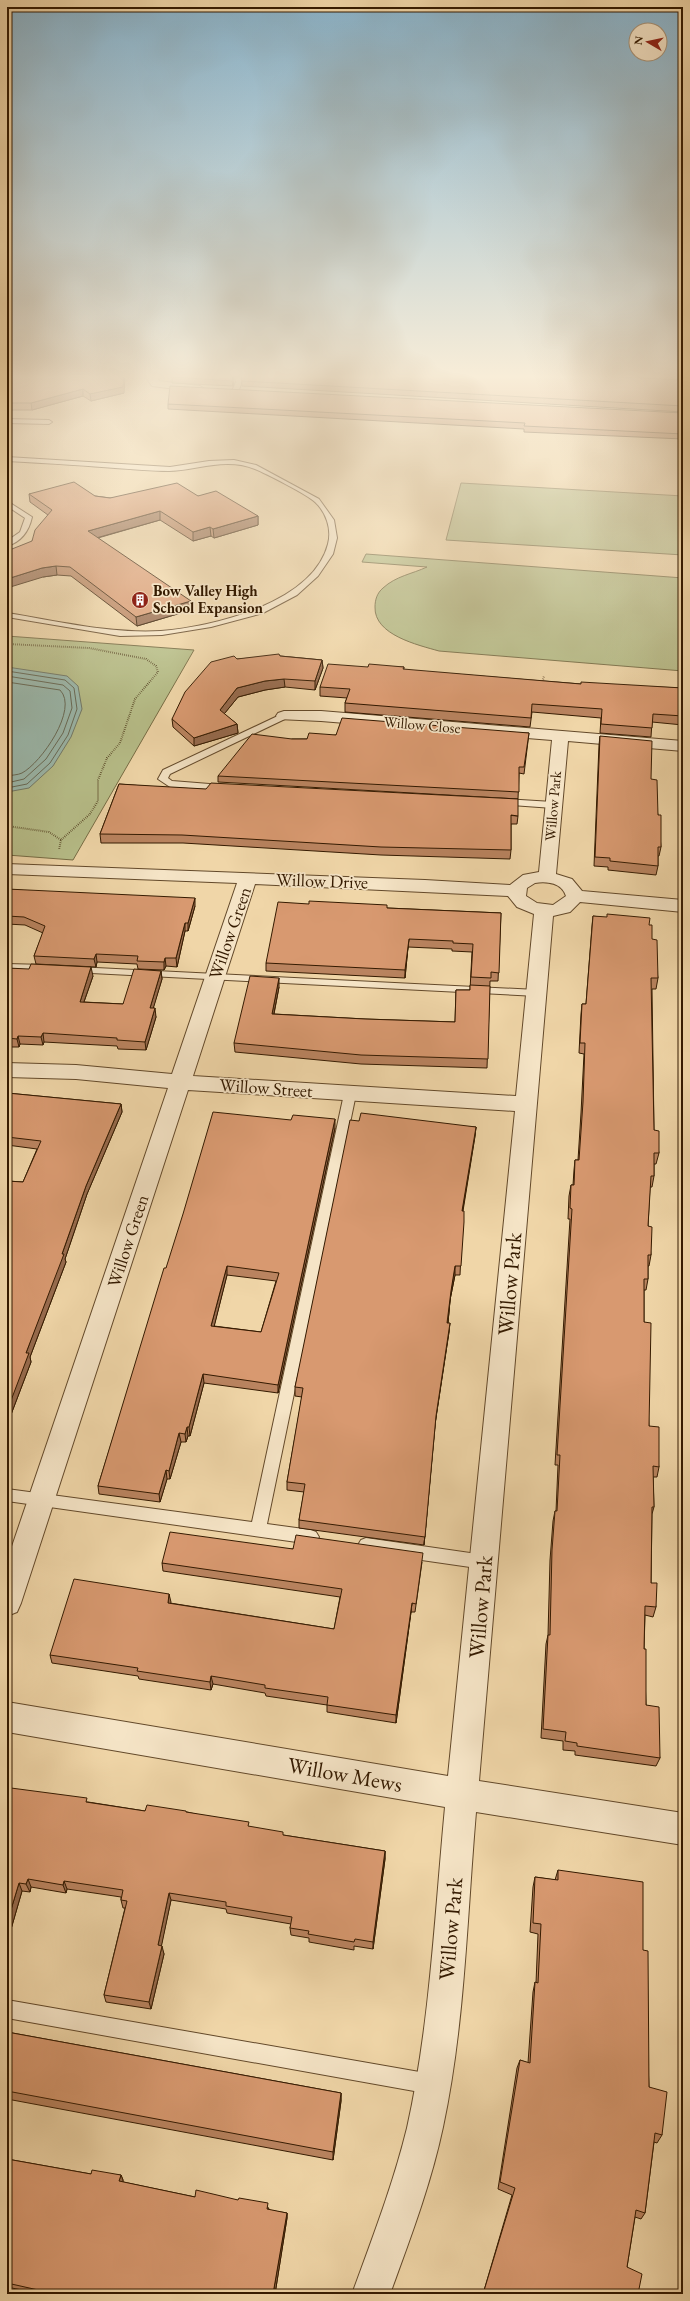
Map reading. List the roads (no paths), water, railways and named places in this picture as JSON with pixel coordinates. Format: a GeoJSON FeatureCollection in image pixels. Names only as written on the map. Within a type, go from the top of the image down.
{"type":"FeatureCollection","features":[{"type":"Feature","properties":{"kind":"street","name":"Willow Close"},"geometry":{"type":"LineString","coordinates":[[284,716],[321,716],[683,746]]}},
{"type":"Feature","properties":{"kind":"street","name":"Willow Park"},"geometry":{"type":"LineString","coordinates":[[547,877],[560,736]]}},
{"type":"Feature","properties":{"kind":"street","name":"Willow Drive"},"geometry":{"type":"LineString","coordinates":[[7,869],[425,884],[516,891]]}},
{"type":"Feature","properties":{"kind":"street"},"geometry":{"type":"LineString","coordinates":[[547,877],[564,882],[570,886],[575,896],[566,907],[544,911],[529,907],[522,902],[517,897],[516,891],[518,886],[529,879],[547,877]]}},
{"type":"Feature","properties":{"kind":"street","name":"Willow Green"},"geometry":{"type":"LineString","coordinates":[[7,1603],[248,878]]}},
{"type":"Feature","properties":{"kind":"street"},"geometry":{"type":"LineString","coordinates":[[575,896],[683,906]]}},
{"type":"Feature","properties":{"kind":"street","name":"Willow Park"},"geometry":{"type":"LineString","coordinates":[[371,2294],[404,2203],[421,2143],[433,2084],[441,2023],[544,911]]}},
{"type":"Feature","properties":{"kind":"street","name":"Willow Street"},"geometry":{"type":"LineString","coordinates":[[7,1070],[76,1072],[180,1082],[526,1104]]}},
{"type":"Feature","properties":{"kind":"street","name":"Willow Mews"},"geometry":{"type":"LineString","coordinates":[[7,1717],[463,1794],[683,1829]]}},
{"type":"Feature","properties":{"kind":"lane"},"geometry":{"type":"LineString","coordinates":[[7,615],[120,634],[162,633],[211,626],[260,611],[294,593],[315,574],[329,554],[333,538],[330,520],[317,500],[284,482]]}},
{"type":"Feature","properties":{"kind":"lane"},"geometry":{"type":"LineString","coordinates":[[7,503],[29,517],[26,530],[18,540],[7,544]]}},
{"type":"Feature","properties":{"kind":"lane"},"geometry":{"type":"LineString","coordinates":[[234,788],[170,784],[163,779],[166,772],[284,716]]}},
{"type":"Feature","properties":{"kind":"lane"},"geometry":{"type":"LineString","coordinates":[[489,802],[553,805]]}},
{"type":"Feature","properties":{"kind":"lane"},"geometry":{"type":"LineString","coordinates":[[7,966],[537,993]]}},
{"type":"Feature","properties":{"kind":"lane"},"geometry":{"type":"LineString","coordinates":[[258,1530],[350,1094]]}},
{"type":"Feature","properties":{"kind":"lane"},"geometry":{"type":"LineString","coordinates":[[7,1495],[327,1540]]}},
{"type":"Feature","properties":{"kind":"lane"},"geometry":{"type":"LineString","coordinates":[[350,1543],[484,1562]]}},
{"type":"Feature","properties":{"kind":"lane"},"geometry":{"type":"LineString","coordinates":[[7,2009],[433,2084]]}},
{"type":"Feature","properties":{"kind":"water"},"geometry":{"type":"Polygon","coordinates":[[[7,667],[67,676],[78,686],[82,709],[71,737],[53,766],[29,788],[7,792],[7,667]]]}},
{"type":"Feature","properties":{"kind":"place","name":"Bow Valley High School Expansion"},"geometry":{"type":"Point","coordinates":[140,600]}}]}
